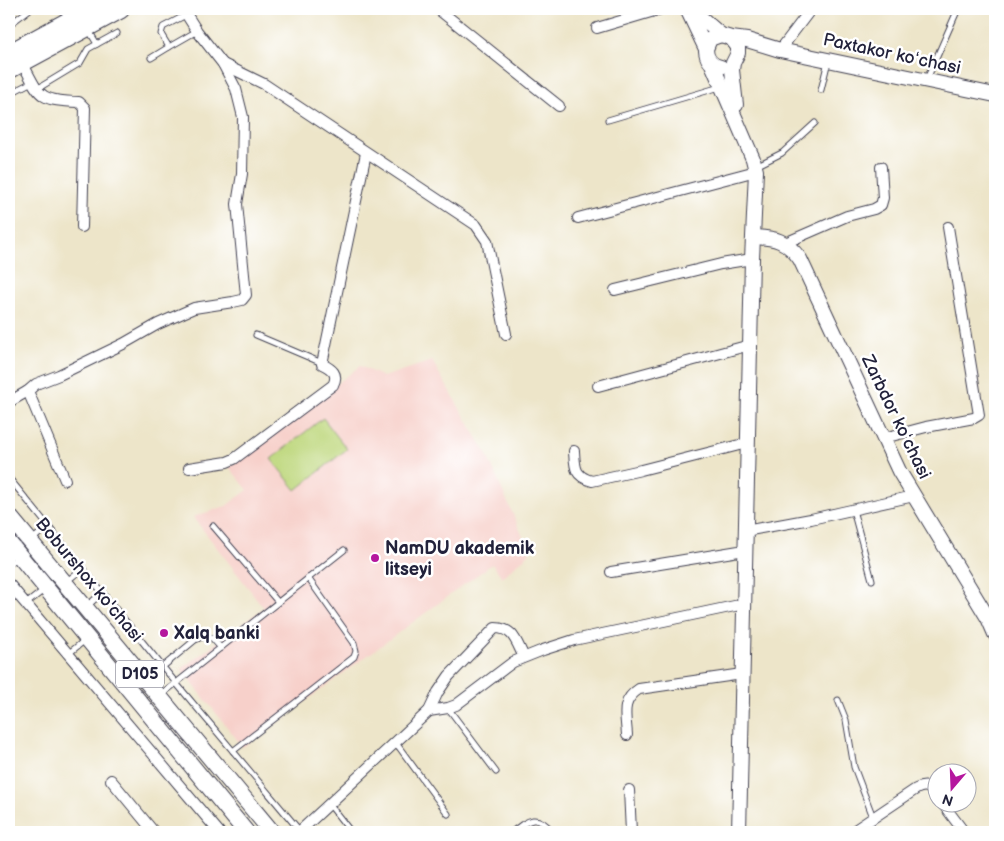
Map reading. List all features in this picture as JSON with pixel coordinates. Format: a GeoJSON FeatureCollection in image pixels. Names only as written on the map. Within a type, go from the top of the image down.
{"type":"FeatureCollection","features":[{"type":"Feature","properties":{"kind":"highway"},"geometry":{"type":"LineString","coordinates":[[13,62],[86,13],[120,9]]}},
{"type":"Feature","properties":{"kind":"main road"},"geometry":{"type":"LineString","coordinates":[[687,9],[706,49]]}},
{"type":"Feature","properties":{"kind":"main road"},"geometry":{"type":"LineString","coordinates":[[691,9],[735,42],[736,58],[732,78],[739,126]]}},
{"type":"Feature","properties":{"kind":"main road"},"geometry":{"type":"LineString","coordinates":[[738,832],[755,168],[722,86],[706,55],[706,49],[710,39],[726,36],[780,50]]}},
{"type":"Feature","properties":{"kind":"main road"},"geometry":{"type":"LineString","coordinates":[[712,64],[723,67],[752,50],[780,50]]}},
{"type":"Feature","properties":{"kind":"main road","name":"Paxtakor koʻchasi"},"geometry":{"type":"LineString","coordinates":[[780,50],[995,95]]}},
{"type":"Feature","properties":{"kind":"main road"},"geometry":{"type":"LineString","coordinates":[[754,237],[773,238],[785,243]]}},
{"type":"Feature","properties":{"kind":"main road","name":"Zarbdor koʻchasi"},"geometry":{"type":"LineString","coordinates":[[785,243],[794,250],[800,259],[899,471],[988,618],[995,634]]}},
{"type":"Feature","properties":{"kind":"main road","name":"Boburshox ko'chasi"},"geometry":{"type":"LineString","coordinates":[[9,516],[272,832]]}},
{"type":"Feature","properties":{"kind":"main road","name":"D105"},"geometry":{"type":"LineString","coordinates":[[9,543],[14,560],[46,588],[246,832]]}},
{"type":"Feature","properties":{"kind":"street"},"geometry":{"type":"LineString","coordinates":[[438,9],[559,106]]}},
{"type":"Feature","properties":{"kind":"street"},"geometry":{"type":"LineString","coordinates":[[597,28],[661,9]]}},
{"type":"Feature","properties":{"kind":"street"},"geometry":{"type":"LineString","coordinates":[[780,50],[811,9]]}},
{"type":"Feature","properties":{"kind":"street"},"geometry":{"type":"LineString","coordinates":[[9,402],[36,384],[115,348],[158,324],[194,308],[242,300],[246,295],[237,204],[242,174],[244,117],[236,89],[223,64],[197,32],[185,12]]}},
{"type":"Feature","properties":{"kind":"street"},"geometry":{"type":"LineString","coordinates":[[13,62],[35,85],[42,96],[51,100],[79,102],[86,108],[82,227]]}},
{"type":"Feature","properties":{"kind":"street"},"geometry":{"type":"LineString","coordinates":[[223,64],[264,84],[480,229],[486,241],[506,334]]}},
{"type":"Feature","properties":{"kind":"street"},"geometry":{"type":"LineString","coordinates":[[189,468],[227,462],[234,459],[333,385],[335,374],[332,369],[322,364],[366,153]]}},
{"type":"Feature","properties":{"kind":"street"},"geometry":{"type":"LineString","coordinates":[[785,243],[847,216],[874,209],[881,205],[883,198],[881,167]]}},
{"type":"Feature","properties":{"kind":"street"},"geometry":{"type":"LineString","coordinates":[[578,218],[755,168]]}},
{"type":"Feature","properties":{"kind":"street"},"geometry":{"type":"LineString","coordinates":[[884,438],[974,418],[979,415],[948,227]]}},
{"type":"Feature","properties":{"kind":"street"},"geometry":{"type":"LineString","coordinates":[[615,290],[721,264],[752,259]]}},
{"type":"Feature","properties":{"kind":"street"},"geometry":{"type":"LineString","coordinates":[[598,386],[750,344]]}},
{"type":"Feature","properties":{"kind":"street"},"geometry":{"type":"LineString","coordinates":[[28,391],[65,480]]}},
{"type":"Feature","properties":{"kind":"street"},"geometry":{"type":"LineString","coordinates":[[574,451],[575,468],[579,475],[584,479],[592,481],[747,443]]}},
{"type":"Feature","properties":{"kind":"street"},"geometry":{"type":"LineString","coordinates":[[745,531],[914,496]]}},
{"type":"Feature","properties":{"kind":"street"},"geometry":{"type":"LineString","coordinates":[[611,572],[745,550]]}},
{"type":"Feature","properties":{"kind":"street"},"geometry":{"type":"LineString","coordinates":[[9,584],[219,832]]}},
{"type":"Feature","properties":{"kind":"street"},"geometry":{"type":"LineString","coordinates":[[429,711],[448,708],[465,700],[502,669],[524,657],[574,640],[744,604]]}},
{"type":"Feature","properties":{"kind":"street"},"geometry":{"type":"LineString","coordinates":[[300,832],[429,711],[438,692],[449,676],[495,628],[505,628],[512,633],[524,657]]}},
{"type":"Feature","properties":{"kind":"street"},"geometry":{"type":"LineString","coordinates":[[627,736],[626,702],[631,694],[639,689],[742,674]]}},
{"type":"Feature","properties":{"kind":"street"},"geometry":{"type":"LineString","coordinates":[[111,780],[154,832]]}},
{"type":"Feature","properties":{"kind":"street"},"geometry":{"type":"LineString","coordinates":[[852,832],[923,785],[926,786]]}},
{"type":"Feature","properties":{"kind":"street"},"geometry":{"type":"LineString","coordinates":[[629,790],[631,832]]}},
{"type":"Feature","properties":{"kind":"street"},"geometry":{"type":"LineString","coordinates":[[950,814],[964,832]]}},
{"type":"Feature","properties":{"kind":"lane"},"geometry":{"type":"LineString","coordinates":[[9,25],[30,9]]}},
{"type":"Feature","properties":{"kind":"lane"},"geometry":{"type":"LineString","coordinates":[[926,81],[958,9]]}},
{"type":"Feature","properties":{"kind":"lane"},"geometry":{"type":"LineString","coordinates":[[169,48],[160,34],[161,30],[185,12]]}},
{"type":"Feature","properties":{"kind":"lane"},"geometry":{"type":"LineString","coordinates":[[86,13],[98,44]]}},
{"type":"Feature","properties":{"kind":"lane"},"geometry":{"type":"LineString","coordinates":[[151,58],[197,32]]}},
{"type":"Feature","properties":{"kind":"lane"},"geometry":{"type":"LineString","coordinates":[[9,94],[35,85],[80,63],[88,49],[117,33]]}},
{"type":"Feature","properties":{"kind":"lane"},"geometry":{"type":"LineString","coordinates":[[821,90],[828,60]]}},
{"type":"Feature","properties":{"kind":"lane"},"geometry":{"type":"LineString","coordinates":[[608,120],[722,86]]}},
{"type":"Feature","properties":{"kind":"lane"},"geometry":{"type":"LineString","coordinates":[[755,168],[782,153],[815,123]]}},
{"type":"Feature","properties":{"kind":"lane"},"geometry":{"type":"LineString","coordinates":[[256,335],[322,364]]}},
{"type":"Feature","properties":{"kind":"lane"},"geometry":{"type":"LineString","coordinates":[[9,478],[162,667],[300,832]]}},
{"type":"Feature","properties":{"kind":"lane"},"geometry":{"type":"LineString","coordinates":[[853,509],[872,580]]}},
{"type":"Feature","properties":{"kind":"lane"},"geometry":{"type":"LineString","coordinates":[[30,541],[48,526]]}},
{"type":"Feature","properties":{"kind":"lane"},"geometry":{"type":"LineString","coordinates":[[213,526],[278,602]]}},
{"type":"Feature","properties":{"kind":"lane"},"geometry":{"type":"LineString","coordinates":[[159,697],[344,550]]}},
{"type":"Feature","properties":{"kind":"lane"},"geometry":{"type":"LineString","coordinates":[[65,583],[82,568]]}},
{"type":"Feature","properties":{"kind":"lane"},"geometry":{"type":"LineString","coordinates":[[233,751],[354,657],[356,651],[354,643],[308,578]]}},
{"type":"Feature","properties":{"kind":"lane"},"geometry":{"type":"LineString","coordinates":[[26,604],[46,588]]}},
{"type":"Feature","properties":{"kind":"lane"},"geometry":{"type":"LineString","coordinates":[[85,608],[102,593]]}},
{"type":"Feature","properties":{"kind":"lane"},"geometry":{"type":"LineString","coordinates":[[146,681],[201,637],[212,638],[220,648]]}},
{"type":"Feature","properties":{"kind":"lane"},"geometry":{"type":"LineString","coordinates":[[68,654],[87,638]]}},
{"type":"Feature","properties":{"kind":"lane"},"geometry":{"type":"LineString","coordinates":[[838,700],[846,720],[854,767],[873,817]]}},
{"type":"Feature","properties":{"kind":"lane"},"geometry":{"type":"LineString","coordinates":[[448,708],[496,772]]}},
{"type":"Feature","properties":{"kind":"lane"},"geometry":{"type":"LineString","coordinates":[[396,742],[448,814]]}},
{"type":"Feature","properties":{"kind":"lane"},"geometry":{"type":"LineString","coordinates":[[329,804],[351,832]]}},
{"type":"Feature","properties":{"kind":"lane"},"geometry":{"type":"LineString","coordinates":[[512,832],[533,819],[540,820],[553,832]]}},
{"type":"Feature","properties":{"kind":"shaded area","name":"NamDU akademik litseyi"},"geometry":{"type":"Polygon","coordinates":[[[432,361],[485,451],[530,553],[502,577],[492,564],[243,747],[181,669],[264,608],[193,517],[226,506],[248,490],[229,467],[360,366],[383,377],[432,361]]]}},
{"type":"Feature","properties":{"kind":"green space"},"geometry":{"type":"Polygon","coordinates":[[[323,418],[347,449],[296,490],[271,459],[323,418]]]}},
{"type":"Feature","properties":{"kind":"place","name":"NamDU akademik litseyi"},"geometry":{"type":"Point","coordinates":[375,558]}},
{"type":"Feature","properties":{"kind":"place","name":"Xalq banki"},"geometry":{"type":"Point","coordinates":[164,633]}}]}
